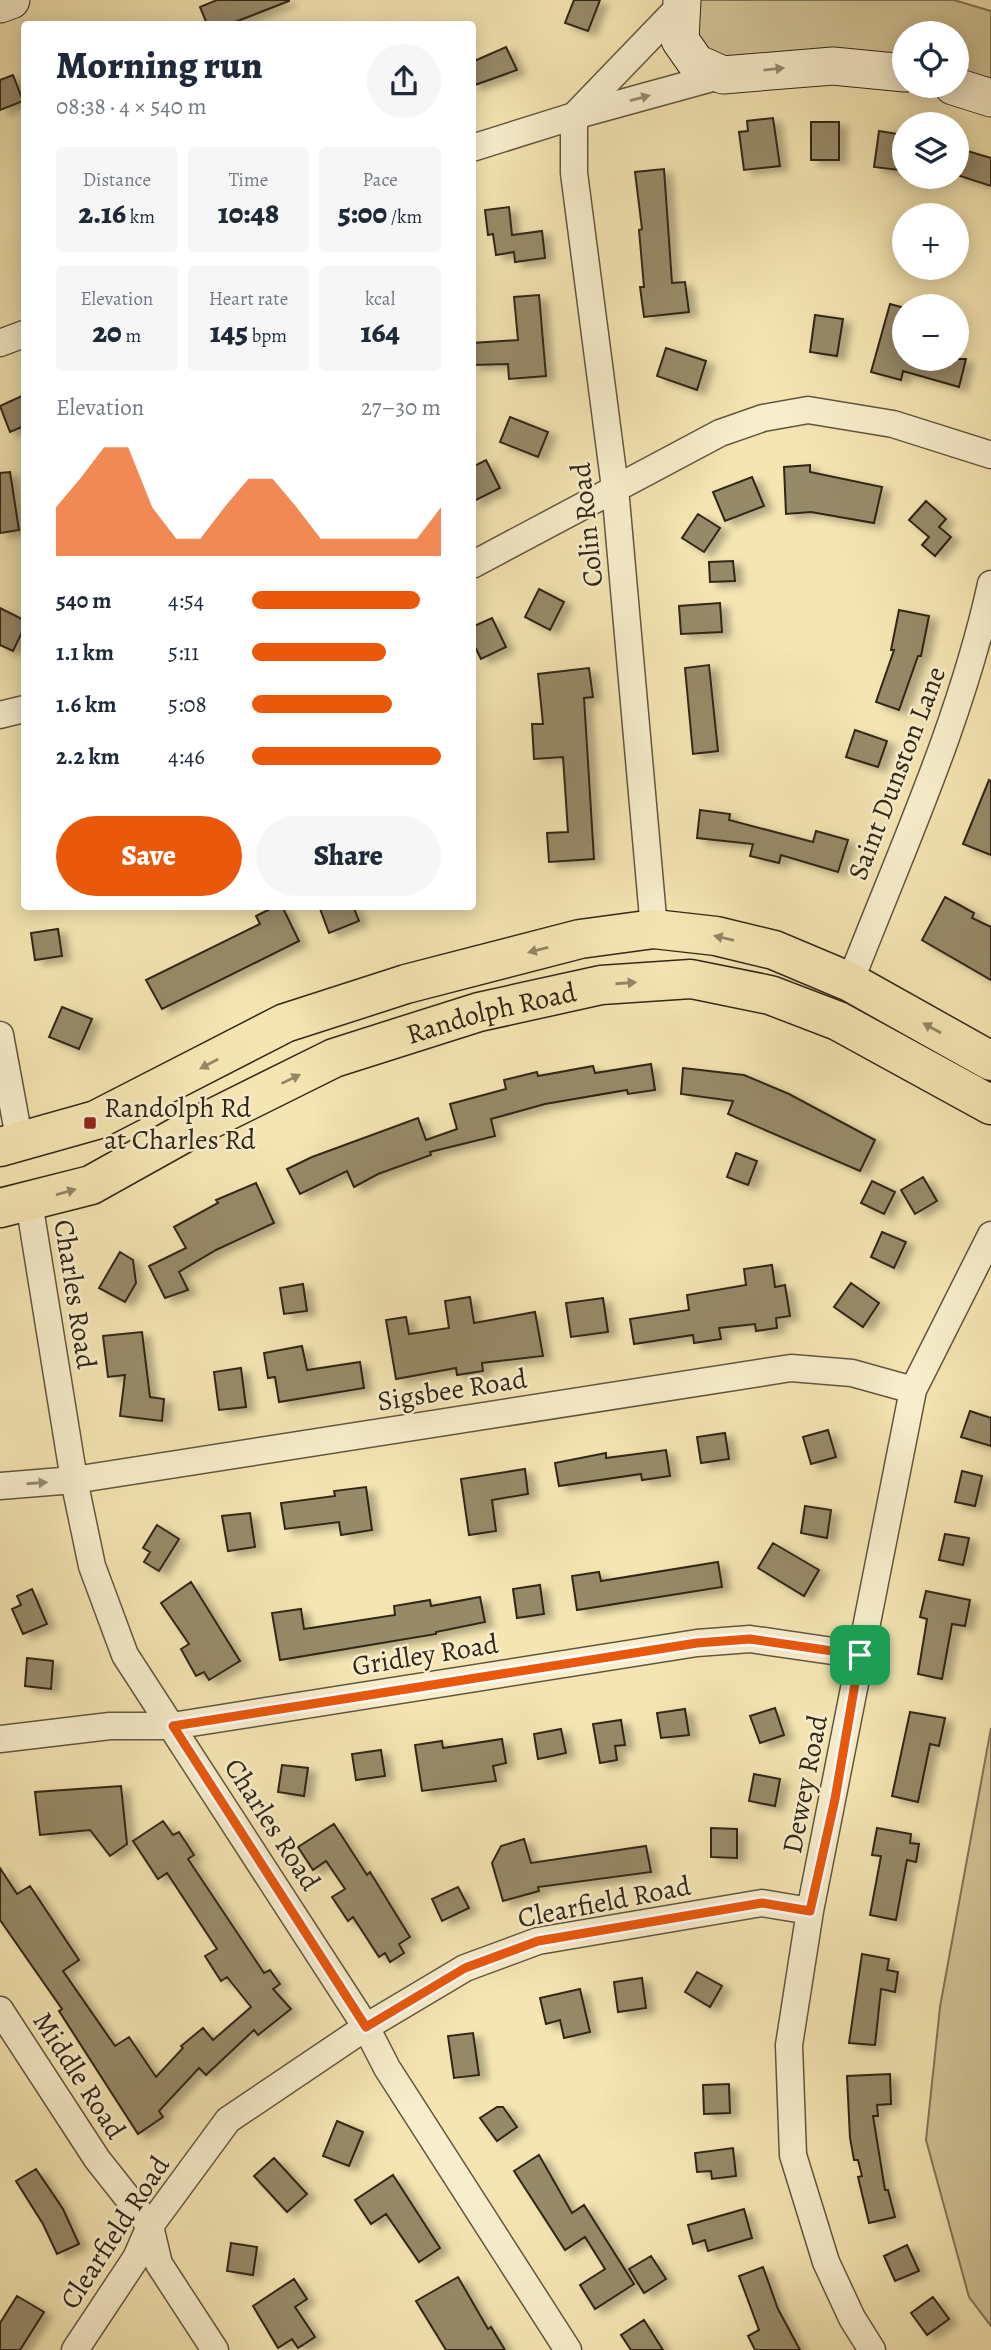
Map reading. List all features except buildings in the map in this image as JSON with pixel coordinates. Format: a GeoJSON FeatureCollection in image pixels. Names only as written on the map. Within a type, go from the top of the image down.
{"type":"FeatureCollection","features":[{"type":"Feature","properties":{"kind":"main road","name":"Randolph Road"},"geometry":{"type":"LineString","coordinates":[[10,1145],[96,1120],[285,1023],[419,980],[580,939],[653,929],[716,936],[774,950],[850,982],[991,1061]]}},
{"type":"Feature","properties":{"kind":"main road","name":"Randolph Road"},"geometry":{"type":"LineString","coordinates":[[15,1205],[91,1185],[195,1127],[334,1058],[480,1012],[601,985],[691,979],[770,995],[838,1021],[991,1105]]}},
{"type":"Feature","properties":{"kind":"street"},"geometry":{"type":"LineString","coordinates":[[0,4],[10,0]]}},
{"type":"Feature","properties":{"kind":"street"},"geometry":{"type":"LineString","coordinates":[[680,4],[680,40],[696,63],[723,75]]}},
{"type":"Feature","properties":{"kind":"street"},"geometry":{"type":"LineString","coordinates":[[574,116],[680,4]]}},
{"type":"Feature","properties":{"kind":"street"},"geometry":{"type":"LineString","coordinates":[[476,148],[574,116],[723,75],[834,66],[892,72]]}},
{"type":"Feature","properties":{"kind":"street"},"geometry":{"type":"LineString","coordinates":[[969,91],[991,98]]}},
{"type":"Feature","properties":{"kind":"street","name":"Colin Road"},"geometry":{"type":"LineString","coordinates":[[574,116],[574,173],[615,488],[653,929]]}},
{"type":"Feature","properties":{"kind":"street"},"geometry":{"type":"LineString","coordinates":[[0,343],[21,335]]}},
{"type":"Feature","properties":{"kind":"street"},"geometry":{"type":"LineString","coordinates":[[476,563],[720,433],[763,418],[808,410],[893,424],[991,455]]}},
{"type":"Feature","properties":{"kind":"street","name":"Saint Dunston Lane"},"geometry":{"type":"LineString","coordinates":[[850,982],[960,699],[980,633],[991,584]]}},
{"type":"Feature","properties":{"kind":"street"},"geometry":{"type":"LineString","coordinates":[[0,715],[21,710]]}},
{"type":"Feature","properties":{"kind":"street"},"geometry":{"type":"LineString","coordinates":[[0,1035],[10,1145]]}},
{"type":"Feature","properties":{"kind":"street","name":"Charles Road"},"geometry":{"type":"LineString","coordinates":[[15,1205],[92,1566],[125,1655],[366,2027],[387,2068],[568,2350]]}},
{"type":"Feature","properties":{"kind":"street","name":"Dewey Road"},"geometry":{"type":"LineString","coordinates":[[872,2350],[852,2318],[827,2262],[793,2155],[789,2045],[810,1911],[835,1799],[860,1655],[913,1390],[991,1235]]}},
{"type":"Feature","properties":{"kind":"street","name":"Sigsbee Road"},"geometry":{"type":"LineString","coordinates":[[0,1486],[74,1480],[791,1368],[852,1373],[913,1390]]}},
{"type":"Feature","properties":{"kind":"street","name":"Gridley Road"},"geometry":{"type":"LineString","coordinates":[[0,1738],[110,1726],[173,1726],[697,1643],[750,1639],[860,1655]]}},
{"type":"Feature","properties":{"kind":"street","name":"Clearfield Road"},"geometry":{"type":"LineString","coordinates":[[75,2350],[136,2258],[150,2226],[228,2120],[366,2027],[465,1968],[538,1941],[762,1903],[810,1911]]}},
{"type":"Feature","properties":{"kind":"street","name":"Middle Road"},"geometry":{"type":"LineString","coordinates":[[0,2010],[97,2160],[150,2226],[159,2264],[215,2350]]}},
{"type":"Feature","properties":{"kind":"shaded area"},"geometry":{"type":"Polygon","coordinates":[[[698,0],[954,0],[991,11],[991,85],[969,78],[969,21],[892,21],[892,63],[725,60],[700,47],[687,22],[698,0]]]}},
{"type":"Feature","properties":{"kind":"shaded area"},"geometry":{"type":"Polygon","coordinates":[[[991,1728],[991,2326],[969,2297],[926,2140],[940,2007],[991,1728]]]}},
{"type":"Feature","properties":{"kind":"place","name":"Randolph Rd at Charles Rd"},"geometry":{"type":"Point","coordinates":[90,1123]}},
{"type":"Feature","properties":{"kind":"route"},"geometry":{"type":"LineString","coordinates":[[750,1639],[860,1655],[835,1799],[810,1911],[762,1903],[538,1941],[465,1968],[366,2027],[173,1726],[697,1643],[750,1639]]}}]}
